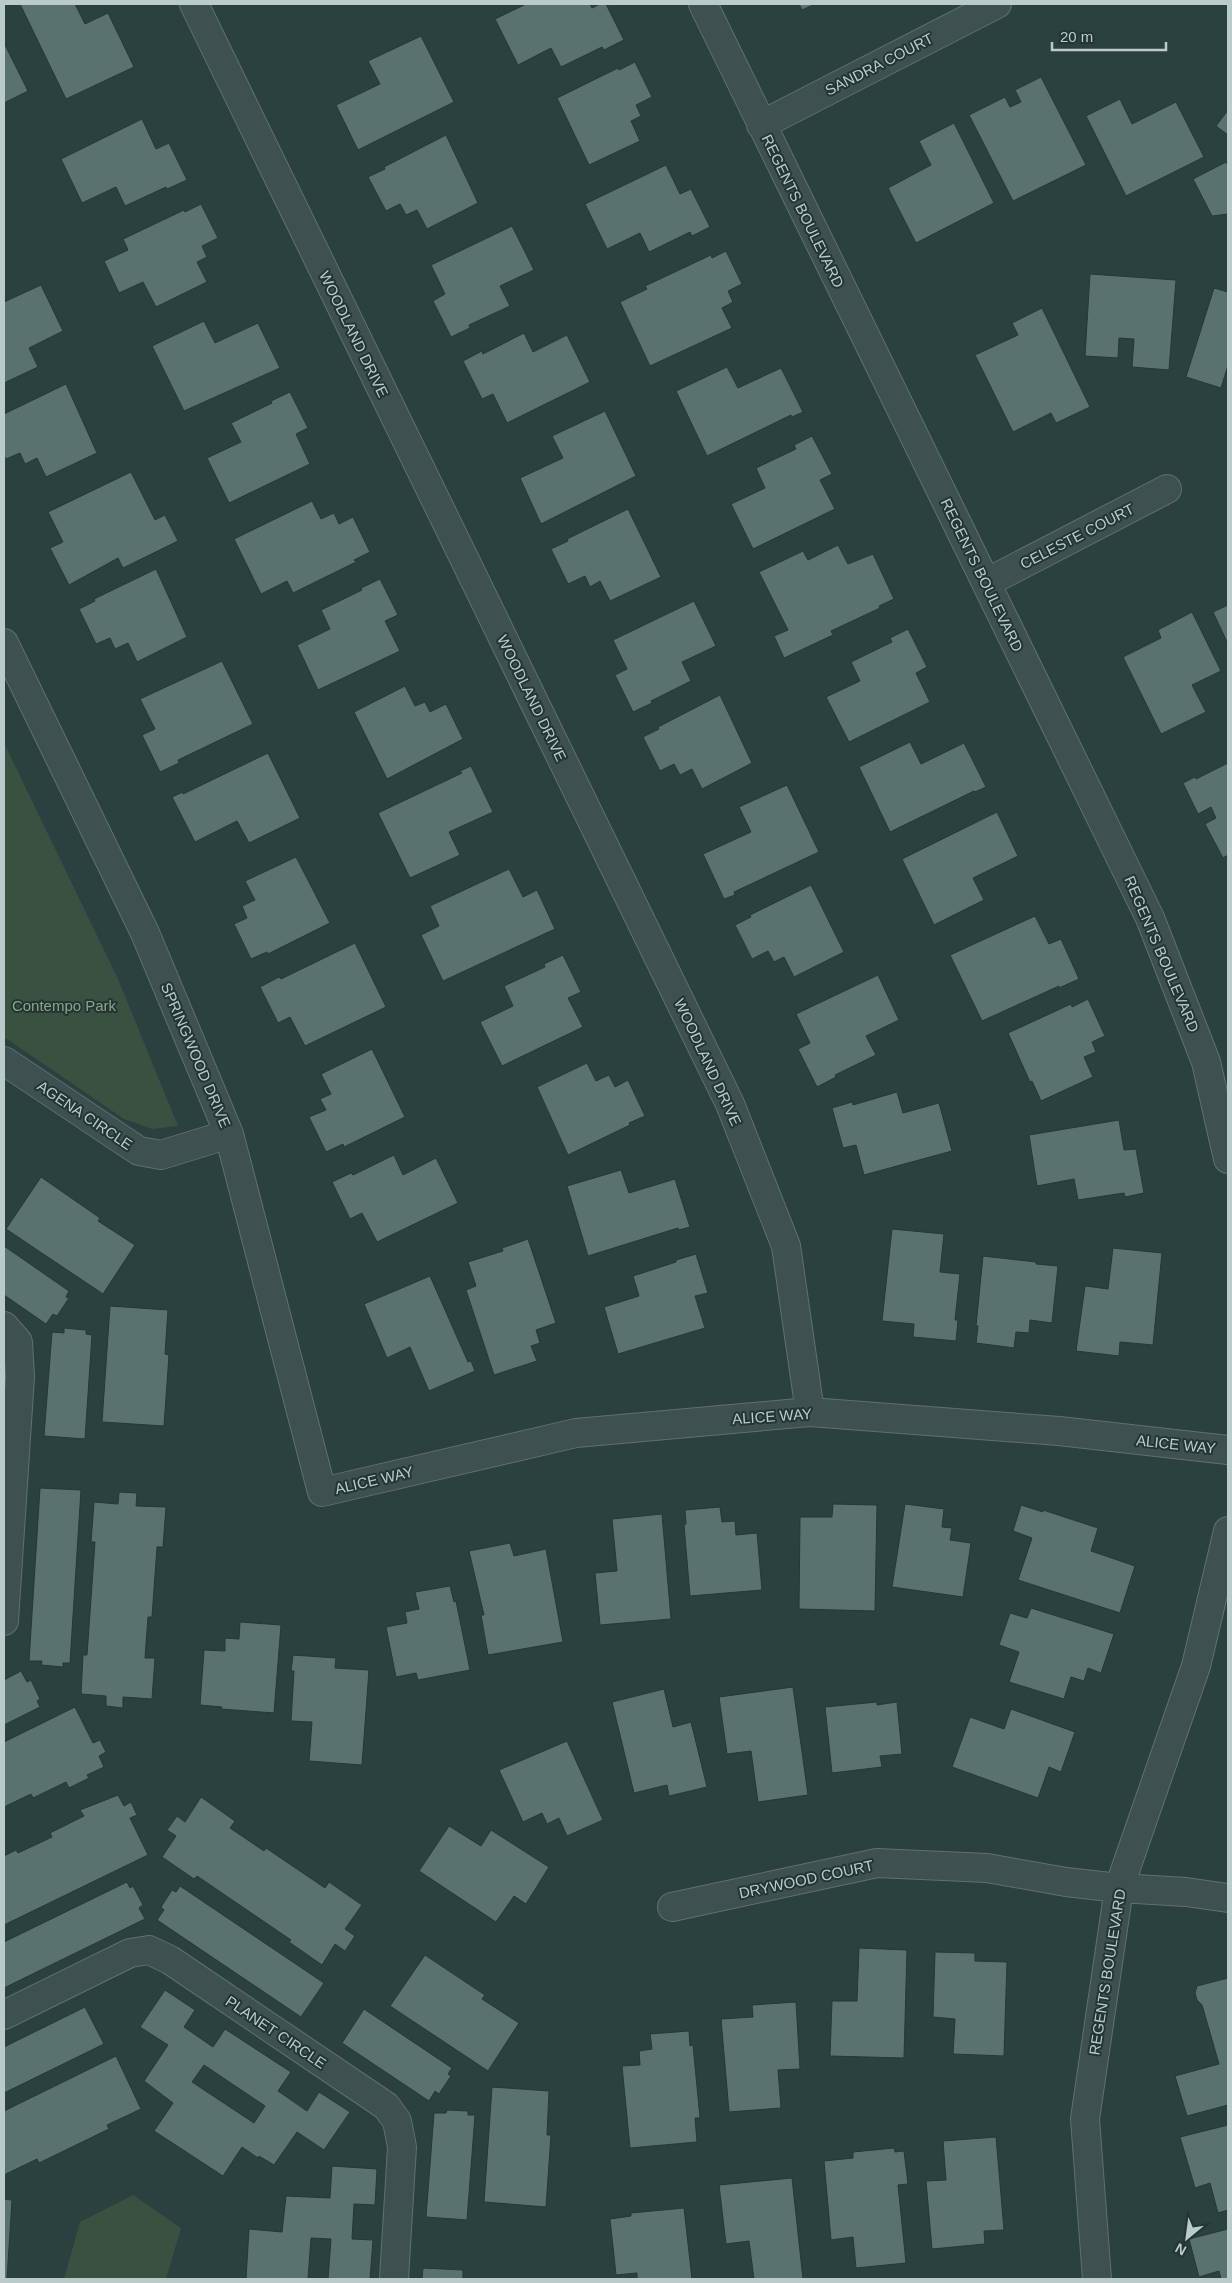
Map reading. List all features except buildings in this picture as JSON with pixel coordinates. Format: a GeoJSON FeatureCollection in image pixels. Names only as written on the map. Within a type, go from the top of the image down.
{"type":"FeatureCollection","features":[{"type":"Feature","properties":{"kind":"street","name":"WOODLAND DRIVE"},"geometry":{"type":"LineString","coordinates":[[194,4],[730,1104],[786,1246],[810,1412]]}},
{"type":"Feature","properties":{"kind":"street","name":"REGENTS BOULEVARD"},"geometry":{"type":"LineString","coordinates":[[703,4],[1150,918],[1206,1062],[1228,1159]]}},
{"type":"Feature","properties":{"kind":"street","name":"SANDRA COURT"},"geometry":{"type":"LineString","coordinates":[[761,125],[997,4]]}},
{"type":"Feature","properties":{"kind":"street","name":"CELESTE COURT"},"geometry":{"type":"LineString","coordinates":[[986,583],[1167,489]]}},
{"type":"Feature","properties":{"kind":"street","name":"SPRINGWOOD DRIVE"},"geometry":{"type":"LineString","coordinates":[[4,643],[145,932],[229,1134],[322,1492]]}},
{"type":"Feature","properties":{"kind":"street","name":"AGENA CIRCLE"},"geometry":{"type":"LineString","coordinates":[[4,1061],[140,1151],[161,1154],[229,1134]]}},
{"type":"Feature","properties":{"kind":"street"},"geometry":{"type":"LineString","coordinates":[[4,1326],[18,1342],[20,1377],[4,1621]]}},
{"type":"Feature","properties":{"kind":"street","name":"ALICE WAY"},"geometry":{"type":"LineString","coordinates":[[322,1492],[576,1433],[810,1412],[1059,1431],[1228,1450]]}},
{"type":"Feature","properties":{"kind":"street","name":"REGENTS BOULEVARD"},"geometry":{"type":"LineString","coordinates":[[1097,2279],[1084,2119],[1119,1888],[1196,1666],[1228,1531]]}},
{"type":"Feature","properties":{"kind":"street","name":"DRYWOOD COURT"},"geometry":{"type":"LineString","coordinates":[[672,1907],[877,1863],[987,1868],[1061,1881],[1119,1888],[1186,1892],[1228,1898]]}},
{"type":"Feature","properties":{"kind":"street","name":"PLANET CIRCLE"},"geometry":{"type":"LineString","coordinates":[[4,2015],[130,1953],[149,1950],[170,1960],[386,2106],[397,2121],[402,2147],[394,2279]]}},
{"type":"Feature","properties":{"kind":"green space","name":"Contempo Park"},"geometry":{"type":"Polygon","coordinates":[[[4,743],[118,979],[178,1126],[152,1129],[124,1119],[4,1037],[4,743]]]}},
{"type":"Feature","properties":{"kind":"green space"},"geometry":{"type":"Polygon","coordinates":[[[133,2195],[181,2228],[166,2279],[64,2279],[80,2222],[133,2195]]]}}]}
